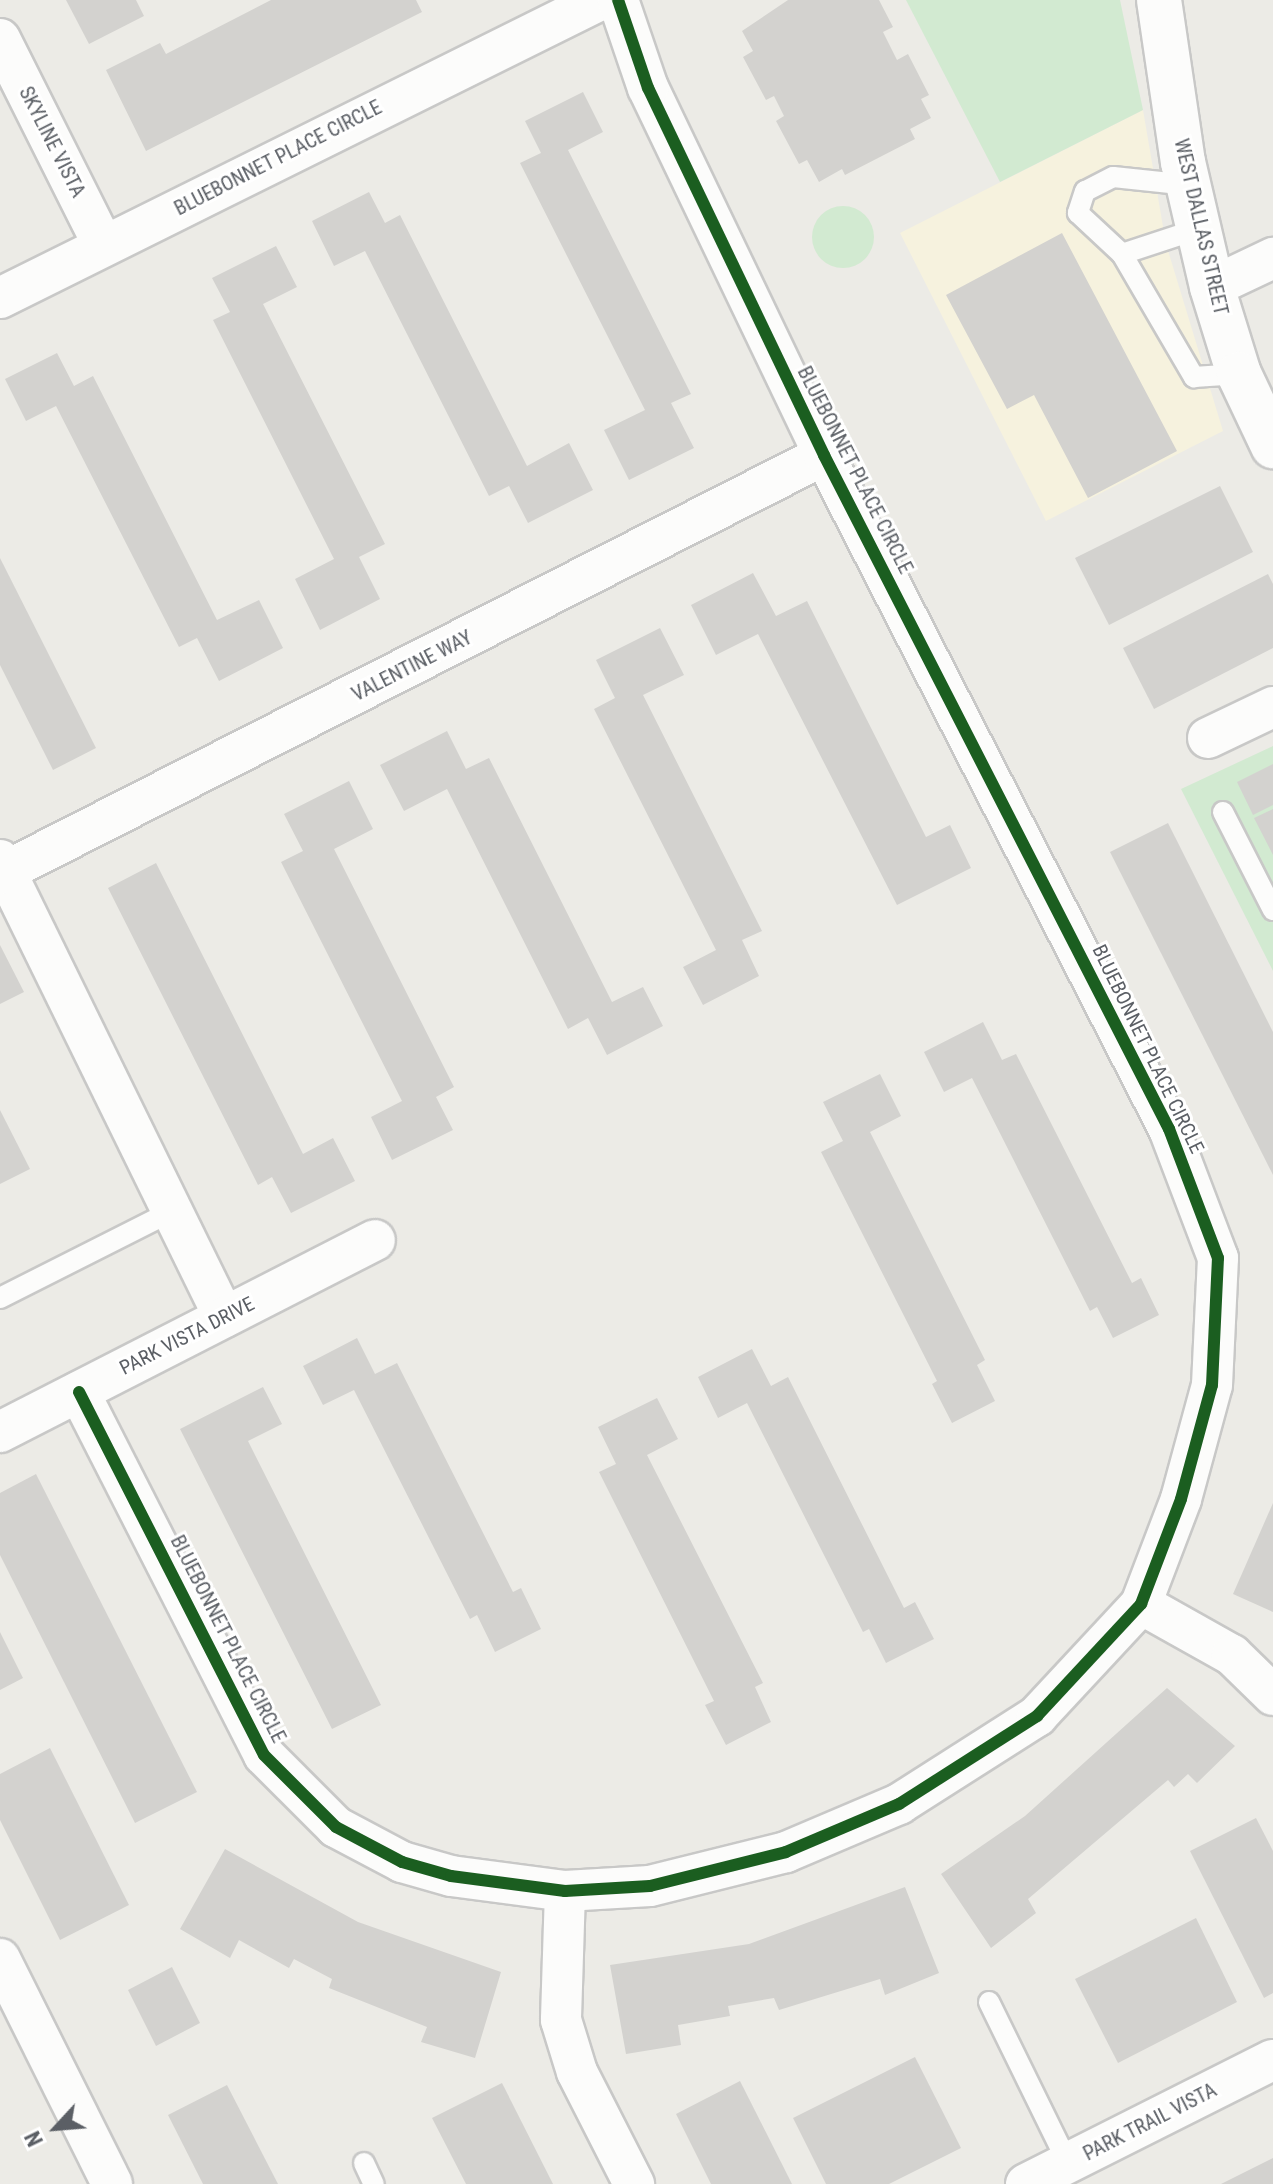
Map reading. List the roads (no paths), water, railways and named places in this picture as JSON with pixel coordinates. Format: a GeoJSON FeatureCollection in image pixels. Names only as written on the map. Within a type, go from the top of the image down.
{"type":"FeatureCollection","features":[{"type":"Feature","properties":{"kind":"main road","name":"WEST DALLAS STREET"},"geometry":{"type":"LineString","coordinates":[[1159,0],[1189,185],[1212,287],[1239,374],[1273,446]]}},
{"type":"Feature","properties":{"kind":"street","name":"BLUEBONNET PLACE CIRCLE"},"geometry":{"type":"LineString","coordinates":[[0,298],[600,0]]}},
{"type":"Feature","properties":{"kind":"street","name":"BLUEBONNET PLACE CIRCLE"},"geometry":{"type":"LineString","coordinates":[[79,1392],[264,1755],[336,1827],[402,1862],[451,1876],[565,1891],[650,1886],[722,1871],[786,1852],[899,1804],[1037,1716],[1141,1604],[1181,1499],[1212,1385],[1218,1258],[1169,1129],[824,455],[648,88],[618,0]]}},
{"type":"Feature","properties":{"kind":"street","name":"SKYLINE VISTA"},"geometry":{"type":"LineString","coordinates":[[0,39],[103,245]]}},
{"type":"Feature","properties":{"kind":"street"},"geometry":{"type":"LineString","coordinates":[[1212,287],[1273,258]]}},
{"type":"Feature","properties":{"kind":"street","name":"VALENTINE WAY"},"geometry":{"type":"LineString","coordinates":[[2,869],[824,455]]}},
{"type":"Feature","properties":{"kind":"street"},"geometry":{"type":"LineString","coordinates":[[1208,738],[1273,707]]}},
{"type":"Feature","properties":{"kind":"street"},"geometry":{"type":"LineString","coordinates":[[2,869],[224,1317]]}},
{"type":"Feature","properties":{"kind":"street","name":"PARK VISTA DRIVE"},"geometry":{"type":"LineString","coordinates":[[0,1432],[375,1240]]}},
{"type":"Feature","properties":{"kind":"street"},"geometry":{"type":"LineString","coordinates":[[1141,1604],[1232,1655],[1273,1695]]}},
{"type":"Feature","properties":{"kind":"street"},"geometry":{"type":"LineString","coordinates":[[565,1891],[561,2020],[577,2072],[634,2184]]}},
{"type":"Feature","properties":{"kind":"street"},"geometry":{"type":"LineString","coordinates":[[0,1959],[112,2184]]}},
{"type":"Feature","properties":{"kind":"street","name":"PARK TRAIL VISTA"},"geometry":{"type":"LineString","coordinates":[[1026,2184],[1273,2060]]}},
{"type":"Feature","properties":{"kind":"lane"},"geometry":{"type":"LineString","coordinates":[[1189,185],[1113,177],[1085,191],[1078,213],[1122,254],[1194,377],[1239,374]]}},
{"type":"Feature","properties":{"kind":"lane"},"geometry":{"type":"LineString","coordinates":[[1122,254],[1198,229]]}},
{"type":"Feature","properties":{"kind":"lane"},"geometry":{"type":"LineString","coordinates":[[1223,812],[1273,910]]}},
{"type":"Feature","properties":{"kind":"lane"},"geometry":{"type":"LineString","coordinates":[[0,1298],[172,1211]]}},
{"type":"Feature","properties":{"kind":"lane"},"geometry":{"type":"LineString","coordinates":[[989,2002],[1068,2163]]}},
{"type":"Feature","properties":{"kind":"lane"},"geometry":{"type":"LineString","coordinates":[[364,2163],[374,2184]]}}]}
